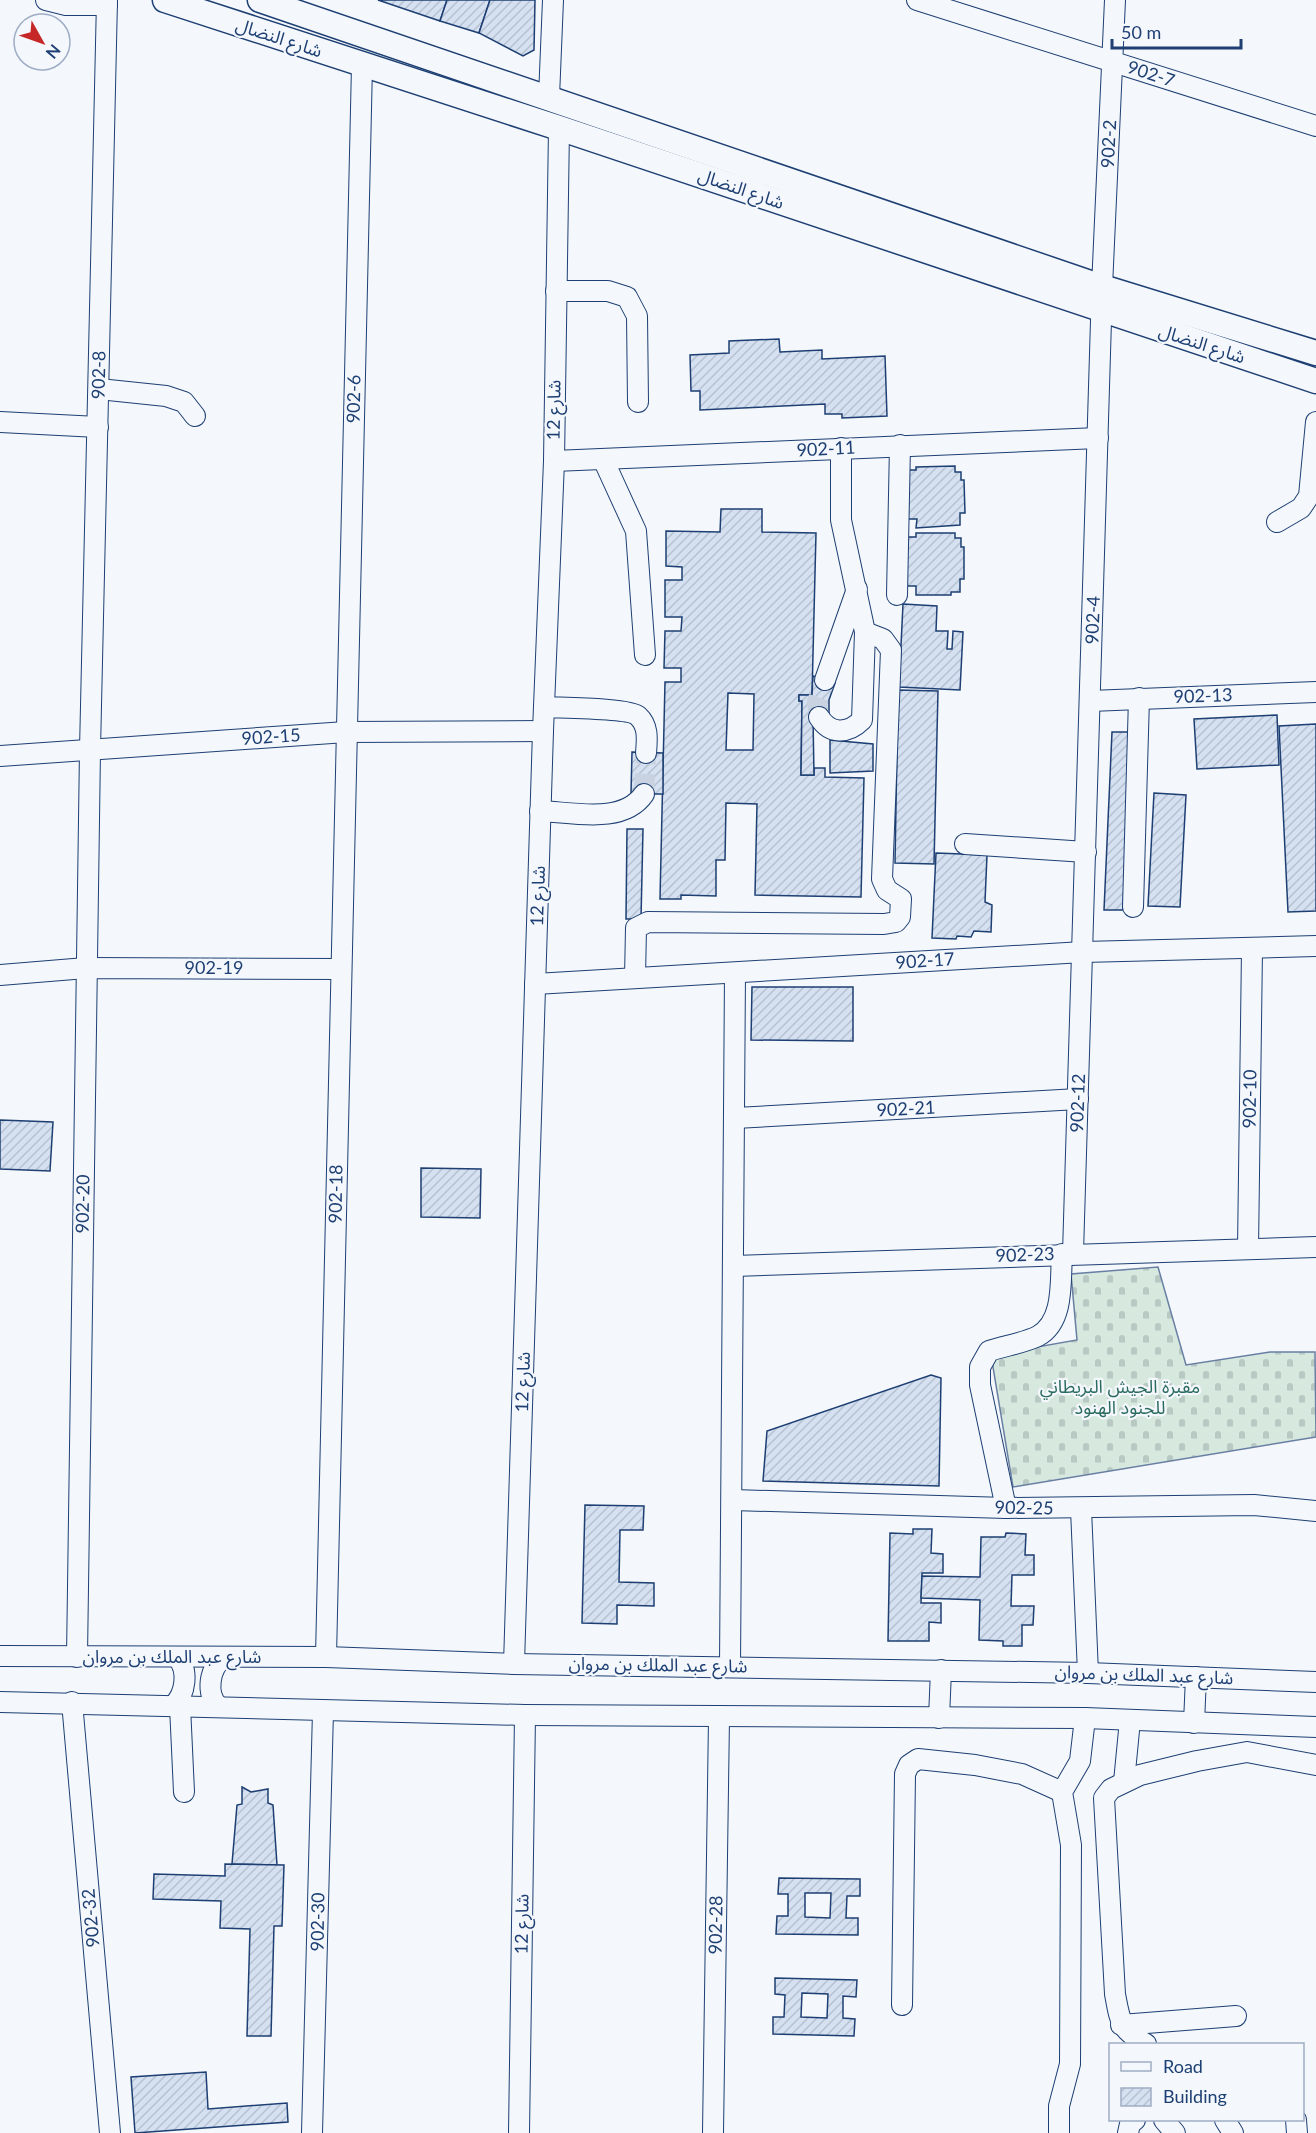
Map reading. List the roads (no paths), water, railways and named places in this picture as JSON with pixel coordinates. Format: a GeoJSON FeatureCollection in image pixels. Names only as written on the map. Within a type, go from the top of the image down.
{"type":"FeatureCollection","features":[{"type":"Feature","properties":{"kind":"main road","name":"شارع النضال"},"geometry":{"type":"LineString","coordinates":[[165,0],[559,128],[1316,381]]}},
{"type":"Feature","properties":{"kind":"main road","name":"شارع النضال"},"geometry":{"type":"LineString","coordinates":[[260,0],[1102,287],[1316,353]]}},
{"type":"Feature","properties":{"kind":"street"},"geometry":{"type":"LineString","coordinates":[[46,0],[66,5],[107,3]]}},
{"type":"Feature","properties":{"kind":"street"},"geometry":{"type":"LineString","coordinates":[[549,97],[553,0]]}},
{"type":"Feature","properties":{"kind":"street","name":"902-7"},"geometry":{"type":"LineString","coordinates":[[917,0],[1316,126]]}},
{"type":"Feature","properties":{"kind":"street","name":"902-2"},"geometry":{"type":"LineString","coordinates":[[1102,287],[1115,0]]}},
{"type":"Feature","properties":{"kind":"street","name":"902-8"},"geometry":{"type":"LineString","coordinates":[[90,750],[107,3]]}},
{"type":"Feature","properties":{"kind":"street","name":"902-6"},"geometry":{"type":"LineString","coordinates":[[346,732],[362,65]]}},
{"type":"Feature","properties":{"kind":"street","name":"شارع 12"},"geometry":{"type":"LineString","coordinates":[[514,1664],[540,811],[554,461],[559,128]]}},
{"type":"Feature","properties":{"kind":"street","name":"902-4"},"geometry":{"type":"LineString","coordinates":[[1083,952],[1102,287]]}},
{"type":"Feature","properties":{"kind":"street"},"geometry":{"type":"LineString","coordinates":[[556,291],[608,291],[627,297],[637,316],[638,402]]}},
{"type":"Feature","properties":{"kind":"street"},"geometry":{"type":"LineString","coordinates":[[99,389],[166,396],[184,402],[195,416]]}},
{"type":"Feature","properties":{"kind":"street"},"geometry":{"type":"LineString","coordinates":[[0,422],[98,427]]}},
{"type":"Feature","properties":{"kind":"street"},"geometry":{"type":"LineString","coordinates":[[1277,522],[1301,508],[1309,496],[1316,422]]}},
{"type":"Feature","properties":{"kind":"street","name":"902-11"},"geometry":{"type":"LineString","coordinates":[[554,461],[1098,438]]}},
{"type":"Feature","properties":{"kind":"street"},"geometry":{"type":"LineString","coordinates":[[897,595],[900,445]]}},
{"type":"Feature","properties":{"kind":"street"},"geometry":{"type":"LineString","coordinates":[[819,717],[827,727],[835,731],[846,731],[862,720],[865,632],[842,520],[841,448]]}},
{"type":"Feature","properties":{"kind":"street"},"geometry":{"type":"LineString","coordinates":[[603,459],[636,531],[645,655]]}},
{"type":"Feature","properties":{"kind":"street"},"geometry":{"type":"LineString","coordinates":[[825,680],[858,589]]}},
{"type":"Feature","properties":{"kind":"street"},"geometry":{"type":"LineString","coordinates":[[635,978],[636,928],[648,922],[884,924],[896,922],[900,917],[901,899],[887,890],[882,879],[891,650],[883,639],[865,632]]}},
{"type":"Feature","properties":{"kind":"street","name":"902-13"},"geometry":{"type":"LineString","coordinates":[[1090,701],[1316,692]]}},
{"type":"Feature","properties":{"kind":"street"},"geometry":{"type":"LineString","coordinates":[[1133,907],[1139,698]]}},
{"type":"Feature","properties":{"kind":"street"},"geometry":{"type":"LineString","coordinates":[[544,707],[632,712],[644,723],[647,733],[646,753]]}},
{"type":"Feature","properties":{"kind":"street","name":"902-15"},"geometry":{"type":"LineString","coordinates":[[0,756],[346,732],[543,731]]}},
{"type":"Feature","properties":{"kind":"street","name":"902-18"},"geometry":{"type":"LineString","coordinates":[[326,1657],[346,732]]}},
{"type":"Feature","properties":{"kind":"street","name":"902-20"},"geometry":{"type":"LineString","coordinates":[[77,1657],[90,750]]}},
{"type":"Feature","properties":{"kind":"street"},"geometry":{"type":"LineString","coordinates":[[540,811],[613,813],[631,808],[644,794]]}},
{"type":"Feature","properties":{"kind":"street"},"geometry":{"type":"LineString","coordinates":[[965,844],[1086,852]]}},
{"type":"Feature","properties":{"kind":"street","name":"902-17"},"geometry":{"type":"LineString","coordinates":[[535,984],[1083,952],[1316,946]]}},
{"type":"Feature","properties":{"kind":"street","name":"902-10"},"geometry":{"type":"LineString","coordinates":[[1248,1249],[1252,949]]}},
{"type":"Feature","properties":{"kind":"street","name":"902-12"},"geometry":{"type":"LineString","coordinates":[[1006,1508],[980,1385],[980,1366],[989,1351],[1038,1336],[1050,1325],[1057,1312],[1068,1254],[1078,1100],[1083,952]]}},
{"type":"Feature","properties":{"kind":"street","name":"902-19"},"geometry":{"type":"LineString","coordinates":[[0,975],[86,968],[341,969]]}},
{"type":"Feature","properties":{"kind":"street"},"geometry":{"type":"LineString","coordinates":[[730,1666],[733,1500],[735,973]]}},
{"type":"Feature","properties":{"kind":"street","name":"902-21"},"geometry":{"type":"LineString","coordinates":[[735,1118],[1078,1100]]}},
{"type":"Feature","properties":{"kind":"street","name":"902-23"},"geometry":{"type":"LineString","coordinates":[[734,1266],[1316,1247]]}},
{"type":"Feature","properties":{"kind":"street","name":"902-25"},"geometry":{"type":"LineString","coordinates":[[733,1500],[1081,1509],[1254,1505],[1316,1511]]}},
{"type":"Feature","properties":{"kind":"street"},"geometry":{"type":"LineString","coordinates":[[1081,1509],[1088,1673]]}},
{"type":"Feature","properties":{"kind":"street","name":"شارع عبد الملك بن مروان"},"geometry":{"type":"LineString","coordinates":[[0,1656],[326,1657],[514,1664],[1088,1673],[1316,1682]]}},
{"type":"Feature","properties":{"kind":"street"},"geometry":{"type":"LineString","coordinates":[[177,1657],[181,1663],[184,1682],[177,1706],[183,1792]]}},
{"type":"Feature","properties":{"kind":"street"},"geometry":{"type":"LineString","coordinates":[[219,1707],[213,1697],[212,1678],[216,1664],[225,1657]]}},
{"type":"Feature","properties":{"kind":"street"},"geometry":{"type":"LineString","coordinates":[[939,1718],[941,1670]]}},
{"type":"Feature","properties":{"kind":"street"},"geometry":{"type":"LineString","coordinates":[[1194,1723],[1196,1677]]}},
{"type":"Feature","properties":{"kind":"street"},"geometry":{"type":"LineString","coordinates":[[0,1702],[72,1702],[323,1711],[718,1718],[1085,1718],[1316,1727]]}},
{"type":"Feature","properties":{"kind":"street","name":"902-32"},"geometry":{"type":"LineString","coordinates":[[72,1702],[110,2133]]}},
{"type":"Feature","properties":{"kind":"street","name":"902-30"},"geometry":{"type":"LineString","coordinates":[[312,2133],[323,1711]]}},
{"type":"Feature","properties":{"kind":"street","name":"شارع 12"},"geometry":{"type":"LineString","coordinates":[[519,2133],[525,1715]]}},
{"type":"Feature","properties":{"kind":"street","name":"902-28"},"geometry":{"type":"LineString","coordinates":[[713,2133],[718,1718]]}},
{"type":"Feature","properties":{"kind":"street"},"geometry":{"type":"LineString","coordinates":[[1059,2133],[1059,2106],[1070,2064],[1071,1845],[1069,1822],[1062,1791],[1080,1761],[1085,1718]]}},
{"type":"Feature","properties":{"kind":"street"},"geometry":{"type":"LineString","coordinates":[[1124,1782],[1130,1720]]}},
{"type":"Feature","properties":{"kind":"street"},"geometry":{"type":"LineString","coordinates":[[1144,2043],[1130,2036],[1121,2025],[1115,1994],[1104,1798],[1111,1790],[1124,1782],[1197,1761],[1247,1752],[1316,1765]]}},
{"type":"Feature","properties":{"kind":"street"},"geometry":{"type":"LineString","coordinates":[[902,2005],[905,1774],[909,1765],[918,1759],[975,1765],[1022,1774],[1062,1791]]}},
{"type":"Feature","properties":{"kind":"street"},"geometry":{"type":"LineString","coordinates":[[1121,2025],[1236,2016]]}},
{"type":"Feature","properties":{"kind":"street"},"geometry":{"type":"LineString","coordinates":[[1165,2121],[1175,2133]]}},
{"type":"Feature","properties":{"kind":"tunnel"},"geometry":{"type":"LineString","coordinates":[[819,717],[817,702],[825,680]]}},
{"type":"Feature","properties":{"kind":"tunnel"},"geometry":{"type":"LineString","coordinates":[[644,794],[646,753]]}},
{"type":"Feature","properties":{"kind":"park label","name":"مقبرة الجيش البريطاني للجنود الهنود"},"geometry":{"type":"Point","coordinates":[1120,1397]}}]}
